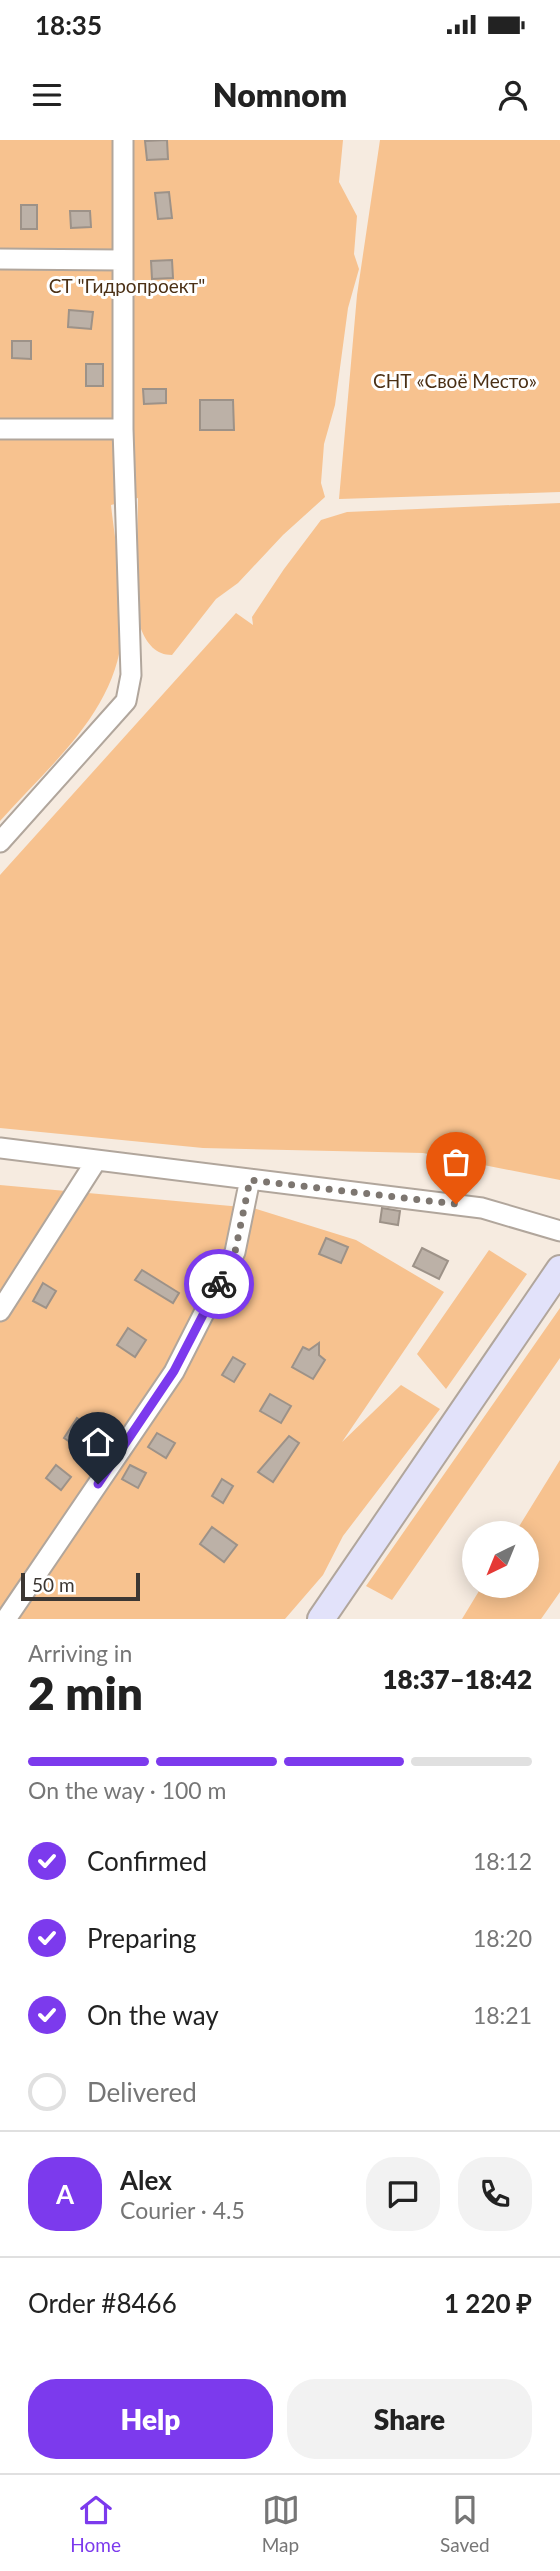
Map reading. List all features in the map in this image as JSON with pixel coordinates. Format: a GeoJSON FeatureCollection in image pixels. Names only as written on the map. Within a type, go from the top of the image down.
{"type":"FeatureCollection","features":[{"type":"Feature","properties":{"kind":"main road"},"geometry":{"type":"LineString","coordinates":[[321,1619],[560,1269]]}},
{"type":"Feature","properties":{"kind":"street"},"geometry":{"type":"LineString","coordinates":[[0,842],[126,701],[131,675],[123,429],[123,140]]}},
{"type":"Feature","properties":{"kind":"street"},"geometry":{"type":"LineString","coordinates":[[0,259],[121,260]]}},
{"type":"Feature","properties":{"kind":"street"},"geometry":{"type":"LineString","coordinates":[[0,429],[123,429]]}},
{"type":"Feature","properties":{"kind":"street"},"geometry":{"type":"LineString","coordinates":[[0,1148],[482,1208],[560,1231]]}},
{"type":"Feature","properties":{"kind":"street"},"geometry":{"type":"LineString","coordinates":[[0,1311],[96,1161]]}},
{"type":"Feature","properties":{"kind":"street"},"geometry":{"type":"LineString","coordinates":[[6,1619],[174,1371],[235,1252],[250,1180]]}},
{"type":"Feature","properties":{"kind":"green space","name":"СТ \"Гидропроект\""},"geometry":{"type":"Polygon","coordinates":[[[0,140],[343,140],[339,182],[357,216],[354,254],[359,269],[348,308],[335,405],[324,444],[321,483],[325,497],[283,535],[238,583],[216,599],[172,655],[161,653],[149,644],[139,620],[138,498],[111,505],[122,603],[122,633],[108,688],[78,736],[0,821],[0,140]]]}},
{"type":"Feature","properties":{"kind":"green space","name":"СНТ «Своё Место»"},"geometry":{"type":"Polygon","coordinates":[[[380,140],[560,140],[560,492],[339,499],[357,295],[380,140]]]}},
{"type":"Feature","properties":{"kind":"green space"},"geometry":{"type":"Polygon","coordinates":[[[560,503],[560,1180],[423,1153],[203,1148],[0,1128],[0,875],[236,613],[253,625],[252,617],[321,520],[347,512],[560,503]]]}},
{"type":"Feature","properties":{"kind":"green space"},"geometry":{"type":"Polygon","coordinates":[[[0,1185],[253,1208],[356,1240],[444,1292],[342,1442],[401,1385],[440,1409],[343,1536],[323,1575],[285,1619],[0,1619],[0,1185]]]}},
{"type":"Feature","properties":{"kind":"green space"},"geometry":{"type":"Polygon","coordinates":[[[489,1250],[527,1274],[446,1389],[417,1354],[489,1250]]]}},
{"type":"Feature","properties":{"kind":"green space"},"geometry":{"type":"Polygon","coordinates":[[[560,1308],[560,1358],[392,1600],[366,1586],[560,1308]]]}},
{"type":"Feature","properties":{"kind":"green space"},"geometry":{"type":"Polygon","coordinates":[[[560,1460],[560,1592],[541,1619],[462,1619],[475,1598],[539,1598],[539,1521],[522,1521],[560,1460]]]}},
{"type":"Feature","properties":{"kind":"building"},"geometry":{"type":"Polygon","coordinates":[[[167,140],[168,159],[147,160],[145,141],[167,140]]]}},
{"type":"Feature","properties":{"kind":"building"},"geometry":{"type":"Polygon","coordinates":[[[169,192],[172,218],[158,219],[155,193],[169,192]]]}},
{"type":"Feature","properties":{"kind":"building"},"geometry":{"type":"Polygon","coordinates":[[[21,205],[37,205],[37,229],[21,229],[21,205]]]}},
{"type":"Feature","properties":{"kind":"building"},"geometry":{"type":"Polygon","coordinates":[[[70,211],[90,211],[91,227],[71,228],[70,211]]]}},
{"type":"Feature","properties":{"kind":"building"},"geometry":{"type":"Polygon","coordinates":[[[172,260],[173,278],[152,279],[151,261],[172,260]]]}},
{"type":"Feature","properties":{"kind":"building"},"geometry":{"type":"Polygon","coordinates":[[[69,310],[93,312],[91,329],[68,327],[69,310]]]}},
{"type":"Feature","properties":{"kind":"building"},"geometry":{"type":"Polygon","coordinates":[[[12,341],[31,341],[31,359],[12,358],[12,341]]]}},
{"type":"Feature","properties":{"kind":"building"},"geometry":{"type":"Polygon","coordinates":[[[86,364],[103,364],[103,386],[86,386],[86,364]]]}},
{"type":"Feature","properties":{"kind":"building"},"geometry":{"type":"Polygon","coordinates":[[[143,389],[166,389],[166,403],[144,404],[143,389]]]}},
{"type":"Feature","properties":{"kind":"building"},"geometry":{"type":"Polygon","coordinates":[[[200,400],[233,400],[234,430],[200,430],[200,400]]]}},
{"type":"Feature","properties":{"kind":"building"},"geometry":{"type":"Polygon","coordinates":[[[382,1208],[400,1211],[398,1225],[380,1222],[382,1208]]]}},
{"type":"Feature","properties":{"kind":"building"},"geometry":{"type":"Polygon","coordinates":[[[326,1238],[348,1247],[341,1263],[319,1254],[326,1238]]]}},
{"type":"Feature","properties":{"kind":"building"},"geometry":{"type":"Polygon","coordinates":[[[422,1248],[448,1261],[439,1279],[413,1266],[422,1248]]]}},
{"type":"Feature","properties":{"kind":"building"},"geometry":{"type":"Polygon","coordinates":[[[142,1270],[179,1293],[173,1303],[135,1280],[142,1270]]]}},
{"type":"Feature","properties":{"kind":"building"},"geometry":{"type":"Polygon","coordinates":[[[43,1283],[56,1291],[46,1308],[33,1301],[43,1283]]]}},
{"type":"Feature","properties":{"kind":"building"},"geometry":{"type":"Polygon","coordinates":[[[128,1328],[146,1340],[135,1357],[117,1345],[128,1328]]]}},
{"type":"Feature","properties":{"kind":"building"},"geometry":{"type":"Polygon","coordinates":[[[319,1343],[319,1355],[325,1360],[313,1379],[292,1367],[303,1347],[309,1350],[319,1343]]]}},
{"type":"Feature","properties":{"kind":"building"},"geometry":{"type":"Polygon","coordinates":[[[233,1357],[245,1364],[234,1382],[222,1375],[233,1357]]]}},
{"type":"Feature","properties":{"kind":"building"},"geometry":{"type":"Polygon","coordinates":[[[270,1394],[291,1406],[281,1423],[260,1411],[270,1394]]]}},
{"type":"Feature","properties":{"kind":"building"},"geometry":{"type":"Polygon","coordinates":[[[77,1418],[95,1430],[82,1450],[64,1438],[77,1418]]]}},
{"type":"Feature","properties":{"kind":"building"},"geometry":{"type":"Polygon","coordinates":[[[157,1433],[175,1443],[166,1458],[148,1447],[157,1433]]]}},
{"type":"Feature","properties":{"kind":"building"},"geometry":{"type":"Polygon","coordinates":[[[289,1436],[299,1443],[273,1482],[258,1472],[289,1436]]]}},
{"type":"Feature","properties":{"kind":"building"},"geometry":{"type":"Polygon","coordinates":[[[56,1465],[71,1477],[61,1490],[46,1478],[56,1465]]]}},
{"type":"Feature","properties":{"kind":"building"},"geometry":{"type":"Polygon","coordinates":[[[130,1465],[146,1473],[138,1488],[122,1479],[130,1465]]]}},
{"type":"Feature","properties":{"kind":"building"},"geometry":{"type":"Polygon","coordinates":[[[222,1479],[233,1486],[223,1503],[212,1496],[222,1479]]]}},
{"type":"Feature","properties":{"kind":"building"},"geometry":{"type":"Polygon","coordinates":[[[212,1527],[237,1545],[224,1562],[200,1544],[212,1527]]]}},
{"type":"Feature","properties":{"kind":"way so far"},"geometry":{"type":"LineString","coordinates":[[219,1284],[235,1252],[250,1180],[456,1204]]}},
{"type":"Feature","properties":{"kind":"route"},"geometry":{"type":"LineString","coordinates":[[98,1484],[174,1371],[219,1284]]}}]}
